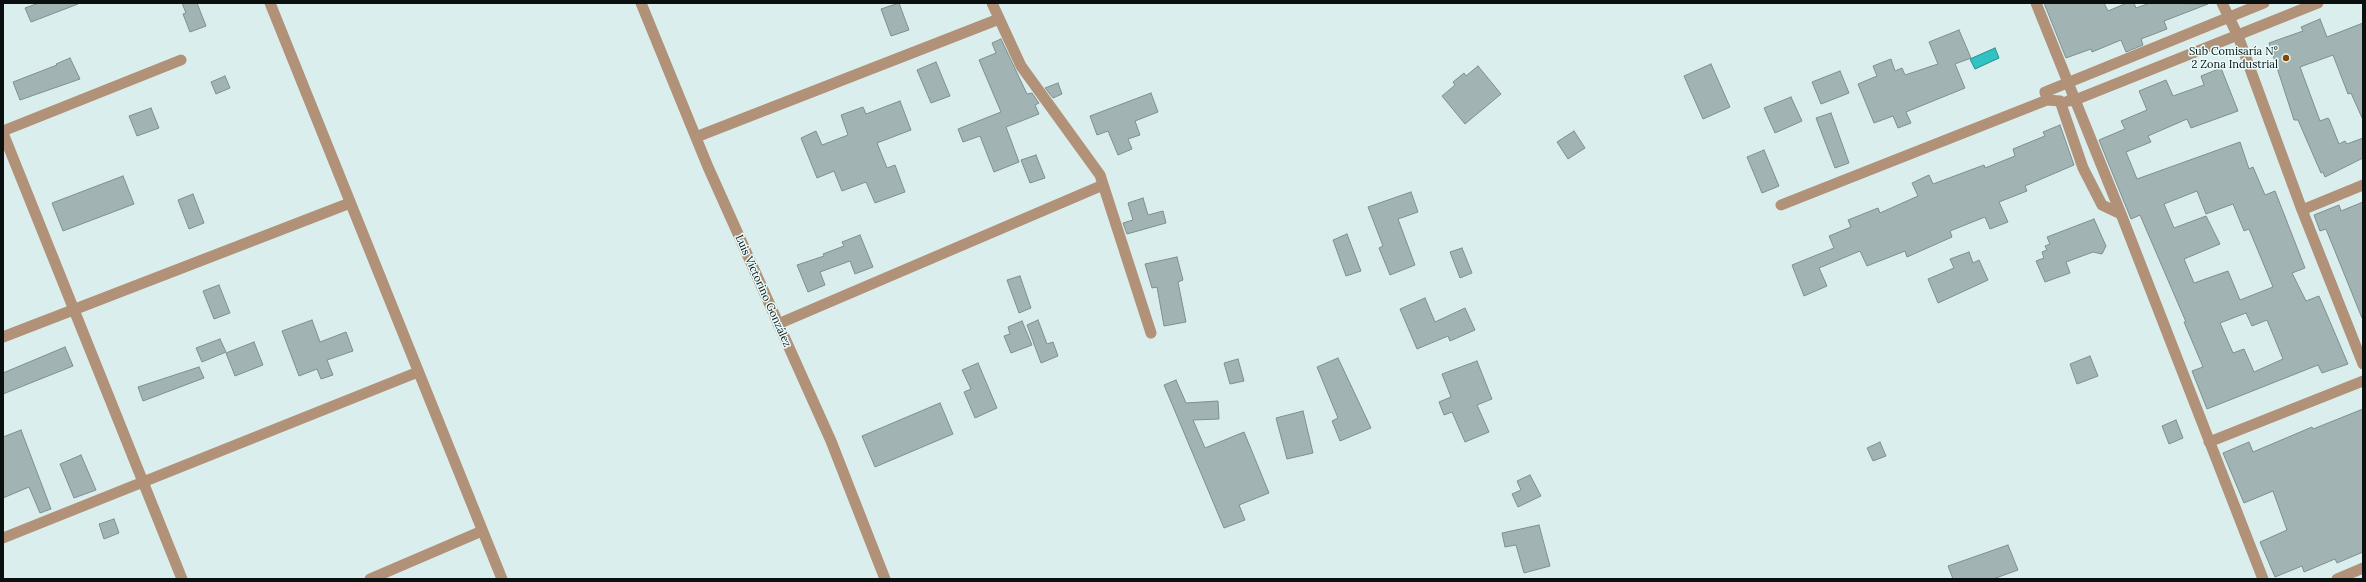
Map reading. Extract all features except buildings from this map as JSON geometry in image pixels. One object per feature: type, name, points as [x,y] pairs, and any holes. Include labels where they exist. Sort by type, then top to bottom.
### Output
[{"type":"street","points":[[270,3],[502,579]]},
{"type":"street","name":"Luis Victorino González","points":[[640,3],[696,137],[830,441],[886,579]]},
{"type":"street","points":[[992,3],[1021,66],[1100,175],[1151,333]]},
{"type":"street","points":[[2036,3],[2121,214],[2263,579]]},
{"type":"street","points":[[2222,3],[2238,36],[2302,210],[2363,364]]},
{"type":"street","points":[[1781,205],[2046,96],[2067,82],[2264,3]]},
{"type":"street","points":[[2046,96],[2060,101],[2075,100],[2318,3]]},
{"type":"street","points":[[696,137],[999,19]]},
{"type":"street","points":[[182,60],[3,132],[182,579]]},
{"type":"street","points":[[2060,101],[2083,168],[2102,205],[2121,214]]},
{"type":"street","points":[[778,324],[1103,185]]},
{"type":"street","points":[[2302,210],[2363,185]]},
{"type":"street","points":[[3,337],[350,203]]},
{"type":"street","points":[[3,538],[418,372]]},
{"type":"street","points":[[2209,442],[2363,381]]},
{"type":"street","points":[[370,579],[482,531]]},
{"type":"street","points":[[2337,579],[2363,568]]},
{"type":"water","points":[[1995,48],[1999,58],[1975,69],[1970,59]]},
{"type":"place","name":"Sub Comisaría N° 2 Zona Industrial","points":[[2286,58]]}]
